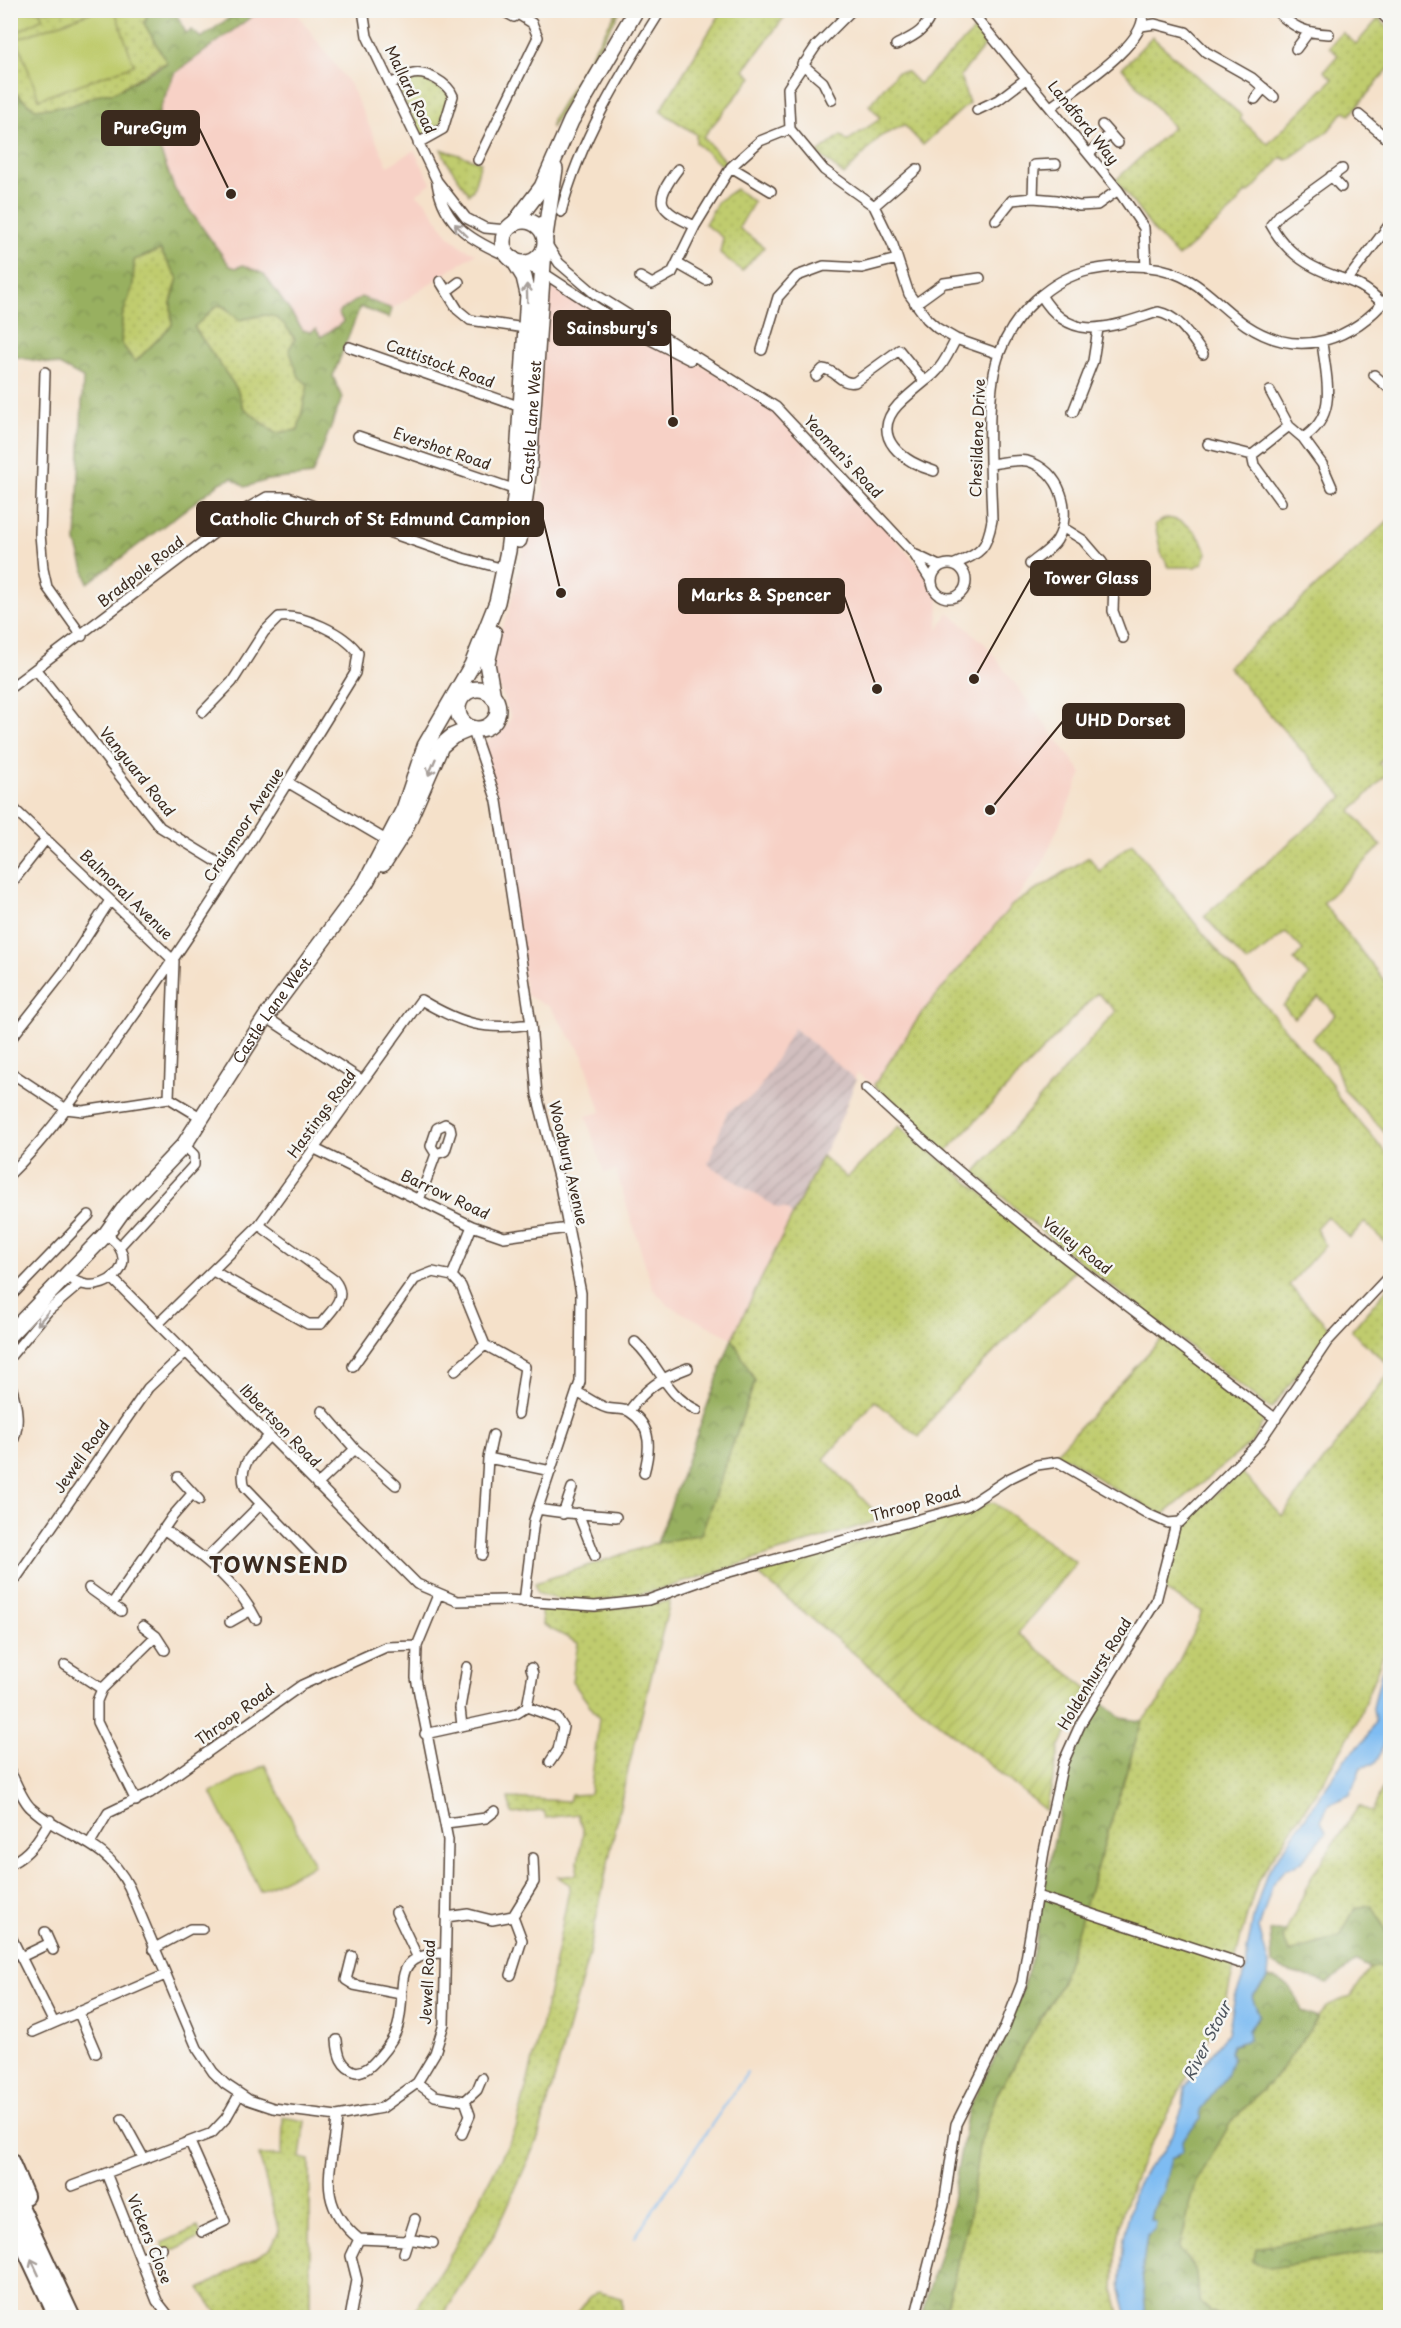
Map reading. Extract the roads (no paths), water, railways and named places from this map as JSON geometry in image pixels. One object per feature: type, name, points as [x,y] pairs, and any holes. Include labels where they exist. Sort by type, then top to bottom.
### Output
[{"type":"highway","points":[[10,2161],[25,2194],[39,2244]]},
{"type":"highway","points":[[10,2185],[72,2318]]},
{"type":"highway","points":[[10,2216],[58,2318]]},
{"type":"main road","name":"Castle Lane West","points":[[510,227],[534,199],[571,121],[636,10]]},
{"type":"main road","name":"Castle Lane West","points":[[493,697],[487,663],[511,582],[525,503],[542,272],[557,154]]},
{"type":"main road","points":[[525,221],[532,222],[542,230],[545,242],[541,255],[530,262],[513,259],[504,247],[510,227],[525,221]]},
{"type":"main road","name":"Castle Lane West","points":[[368,879],[386,840],[404,809],[425,746],[442,714],[462,694],[489,627],[504,569],[516,490],[528,288],[513,259]]},
{"type":"main road","points":[[442,714],[462,694],[478,690],[493,697],[497,711],[493,722],[483,729],[471,728],[459,716],[462,694]]},
{"type":"main road","name":"Castle Lane West","points":[[13,1329],[105,1234],[126,1206],[184,1145],[266,1017],[368,879],[381,867],[404,831],[441,746],[453,736],[471,728]]},
{"type":"street","name":"Mallard Road","points":[[363,10],[367,36],[437,181],[447,213],[458,228],[479,244],[513,259]]},
{"type":"street","points":[[478,160],[538,37],[532,23],[517,12],[514,16],[501,10]]},
{"type":"street","points":[[561,212],[577,162],[601,111],[661,10]]},
{"type":"street","points":[[852,10],[816,46],[788,88],[790,129],[824,170],[874,206],[909,294],[937,328],[956,339],[999,354]]},
{"type":"street","points":[[896,45],[916,35],[929,23],[932,10]]},
{"type":"street","name":"Landford Way","points":[[970,10],[1118,190],[1144,228],[1146,267]]},
{"type":"street","points":[[1051,107],[1129,45],[1142,26],[1142,10]]},
{"type":"street","points":[[1275,10],[1287,21],[1308,33],[1329,34]]},
{"type":"street","points":[[1378,10],[1390,22]]},
{"type":"street","points":[[1142,26],[1155,24],[1186,32],[1211,56],[1252,78],[1274,97]]},
{"type":"street","points":[[1296,49],[1308,33]]},
{"type":"street","points":[[606,59],[625,72]]},
{"type":"street","points":[[802,64],[823,82],[832,100]]},
{"type":"street","points":[[390,84],[412,74],[425,75],[447,86],[453,96],[443,129],[418,143]]},
{"type":"street","points":[[977,110],[998,100],[1027,78]]},
{"type":"street","points":[[1255,99],[1264,88]]},
{"type":"street","points":[[1359,115],[1389,136]]},
{"type":"street","points":[[1102,125],[1118,144]]},
{"type":"street","points":[[640,277],[652,284],[666,278],[678,264],[695,226],[731,167],[760,141],[790,129]]},
{"type":"street","points":[[1089,154],[1110,134]]},
{"type":"street","points":[[1032,198],[1034,165],[1056,164]]},
{"type":"street","points":[[731,167],[771,191]]},
{"type":"street","points":[[678,169],[663,189],[662,203],[670,214],[695,226]]},
{"type":"street","points":[[1342,169],[1281,213],[1271,225],[1279,240],[1314,267],[1349,279],[1372,292],[1383,304]]},
{"type":"street","points":[[874,206],[917,170]]},
{"type":"street","points":[[1331,176],[1341,187]]},
{"type":"street","name":"Mallard Road","points":[[437,181],[466,218],[485,228],[510,227]]},
{"type":"street","points":[[996,220],[1012,200],[1032,198],[1079,206],[1097,205],[1118,190]]},
{"type":"street","points":[[1349,279],[1390,224]]},
{"type":"street","name":"Yeoman's Road","points":[[545,242],[559,263],[595,294],[776,407],[914,554],[932,582]]},
{"type":"street","name":"Yeoman's Road","points":[[513,259],[542,272],[629,329],[746,388]]},
{"type":"street","points":[[762,350],[778,297],[797,276],[824,266],[862,268],[897,259]]},
{"type":"street","points":[[678,264],[706,280]]},
{"type":"street","name":"Chesildene Drive","points":[[966,578],[977,554],[984,547],[990,535],[992,520],[990,464],[994,380],[999,354],[1019,319],[1041,295],[1062,281],[1083,272],[1127,266],[1146,267],[1180,276],[1248,326],[1261,332],[1287,341],[1322,342],[1345,334],[1365,322],[1390,295]]},
{"type":"street","points":[[915,304],[944,283],[980,278]]},
{"type":"street","points":[[440,281],[458,310],[470,320],[525,328]]},
{"type":"street","points":[[447,291],[459,282]]},
{"type":"street","points":[[541,293],[551,287],[567,290]]},
{"type":"street","points":[[1041,295],[1050,311],[1063,322],[1080,328],[1098,328],[1158,312],[1166,313],[1188,333],[1203,354]]},
{"type":"street","points":[[1073,412],[1093,360],[1098,328]]},
{"type":"street","points":[[933,471],[912,463],[894,450],[889,439],[893,411],[935,373],[956,339]]},
{"type":"street","points":[[1304,438],[1317,430],[1328,407],[1322,342]]},
{"type":"street","name":"Cattistock Road","points":[[349,347],[521,408]]},
{"type":"street","points":[[816,376],[823,369],[828,369],[842,382],[855,382],[899,350],[924,381]]},
{"type":"street","points":[[45,372],[40,534],[43,569],[47,588],[82,636]]},
{"type":"street","points":[[1374,375],[1390,390]]},
{"type":"street","points":[[1270,391],[1289,426],[1304,438],[1322,464],[1332,487]]},
{"type":"street","points":[[1208,444],[1217,444],[1232,451],[1252,454],[1289,426]]},
{"type":"street","name":"Evershot Road","points":[[358,436],[516,490]]},
{"type":"street","points":[[1252,454],[1254,465],[1281,502]]},
{"type":"street","points":[[990,464],[1025,460],[1042,467],[1056,481],[1062,493],[1065,509],[1057,542],[1030,564]]},
{"type":"street","name":"Bradpole Road","points":[[12,686],[37,671],[246,509],[259,500],[277,495],[288,496],[463,558],[504,569]]},
{"type":"street","points":[[1062,527],[1083,540],[1102,562],[1114,582],[1113,611],[1123,638]]},
{"type":"street","name":"Yeoman's Road","points":[[914,554],[939,566]]},
{"type":"street","points":[[955,564],[963,569],[966,578],[963,592],[950,598],[939,595],[932,582],[939,566],[955,564],[977,554]]},
{"type":"street","name":"Craigmoor Avenue","points":[[10,1174],[66,1109],[174,961],[289,783],[355,673],[359,657],[353,647],[305,618],[279,617],[264,632],[232,682],[203,712]]},
{"type":"street","name":"Vanguard Road","points":[[37,671],[159,826],[232,871]]},
{"type":"street","name":"Woodbury Avenue","points":[[471,728],[497,801],[531,1024],[537,1095],[581,1293],[580,1382],[534,1520],[524,1602]]},
{"type":"street","points":[[289,783],[386,840]]},
{"type":"street","name":"Balmoral Avenue","points":[[10,805],[109,902],[174,961],[169,1098]]},
{"type":"street","points":[[10,885],[46,839]]},
{"type":"street","points":[[10,1040],[65,970],[109,902]]},
{"type":"street","name":"Hastings Road","points":[[159,1323],[259,1225],[421,1000],[447,1016],[475,1025],[499,1029],[531,1024]]},
{"type":"street","points":[[266,1017],[363,1081]]},
{"type":"street","points":[[10,1072],[66,1109],[82,1111],[169,1098],[202,1118]]},
{"type":"street","name":"Valley Road","points":[[866,1088],[919,1139],[1033,1231],[1276,1419]]},
{"type":"street","points":[[119,1247],[194,1165],[194,1155],[184,1145]]},
{"type":"street","name":"Barrow Road","points":[[315,1149],[472,1226],[504,1237],[568,1228]]},
{"type":"street","points":[[419,1200],[436,1154]]},
{"type":"street","points":[[10,1297],[89,1215]]},
{"type":"street","points":[[213,1270],[309,1324],[321,1324],[341,1296],[341,1288],[334,1280],[259,1225]]},
{"type":"street","points":[[452,1276],[472,1226]]},
{"type":"street","points":[[65,1276],[81,1283],[95,1285],[113,1279],[120,1269],[119,1247],[105,1234]]},
{"type":"street","points":[[353,1366],[415,1280],[433,1272],[452,1276],[461,1286],[485,1345],[525,1367],[518,1414]]},
{"type":"street","points":[[1176,1523],[1189,1515],[1258,1444],[1327,1342],[1390,1275]]},
{"type":"street","name":"Ibbertson Road","points":[[113,1279],[410,1578],[428,1590]]},
{"type":"street","points":[[10,1358],[48,1311],[81,1283]]},
{"type":"street","points":[[635,1342],[652,1358],[673,1395],[697,1410]]},
{"type":"street","points":[[455,1371],[485,1345]]},
{"type":"street","name":"Jewell Road","points":[[10,1587],[148,1388],[186,1352]]},
{"type":"street","points":[[629,1411],[645,1390],[663,1377],[688,1368]]},
{"type":"street","points":[[10,1383],[18,1417],[15,1439],[10,1448]]},
{"type":"street","points":[[577,1392],[607,1408],[629,1411],[641,1422],[649,1438],[649,1455],[644,1473]]},
{"type":"street","points":[[322,1411],[355,1449],[396,1485]]},
{"type":"street","points":[[482,1555],[486,1530],[488,1458],[492,1435]]},
{"type":"street","points":[[269,1436],[244,1464],[241,1475],[245,1487],[313,1558]]},
{"type":"street","points":[[317,1485],[355,1449]]},
{"type":"street","points":[[488,1458],[551,1471]]},
{"type":"street","name":"Throop Road","points":[[428,1590],[457,1601],[595,1606],[648,1600],[715,1576],[967,1506],[1008,1479],[1036,1465],[1058,1462],[1150,1515],[1168,1523],[1176,1523]]},
{"type":"street","points":[[112,1604],[163,1529],[195,1497],[178,1477]]},
{"type":"street","points":[[563,1514],[572,1488]]},
{"type":"street","points":[[206,1558],[261,1504]]},
{"type":"street","points":[[538,1509],[563,1514],[578,1513],[616,1517]]},
{"type":"street","points":[[578,1513],[595,1556]]},
{"type":"street","name":"Holdenhurst Road","points":[[915,2318],[942,2215],[956,2124],[1004,2029],[1022,1983],[1063,1763],[1081,1723],[1156,1601],[1176,1523]]},
{"type":"street","points":[[163,1529],[206,1558],[241,1595],[256,1619]]},
{"type":"street","points":[[89,1588],[121,1611]]},
{"type":"street","name":"Jewell Road","points":[[10,1771],[30,1807],[107,1855],[123,1874],[197,2048],[213,2072],[239,2095],[273,2108],[337,2116],[382,2108],[417,2084],[435,2053],[444,2024],[446,1823],[425,1734],[416,1678],[417,1646],[438,1595]]},
{"type":"street","points":[[230,1622],[251,1610]]},
{"type":"street","points":[[143,1626],[156,1636],[165,1650]]},
{"type":"street","points":[[136,1801],[98,1722],[97,1701],[102,1689],[156,1636]]},
{"type":"street","name":"Throop Road","points":[[90,1843],[108,1814],[136,1801],[302,1685],[386,1647],[417,1646]]},
{"type":"street","points":[[65,1665],[102,1689]]},
{"type":"street","points":[[462,1726],[460,1708],[467,1667]]},
{"type":"street","points":[[527,1707],[533,1674],[531,1668]]},
{"type":"street","points":[[425,1734],[510,1716],[527,1707],[554,1716],[563,1727],[558,1750],[550,1762]]},
{"type":"street","points":[[446,1823],[486,1818],[495,1811]]},
{"type":"street","points":[[10,1864],[21,1859],[37,1844],[50,1820]]},
{"type":"street","points":[[446,1917],[468,1914],[492,1920],[513,1916],[526,1899],[534,1882],[533,1858]]},
{"type":"street","points":[[1037,1896],[1240,1963]]},
{"type":"street","points":[[396,1912],[417,1956]]},
{"type":"street","points":[[511,1975],[522,1940],[513,1916]]},
{"type":"street","points":[[153,1949],[190,1929],[202,1929]]},
{"type":"street","points":[[21,1957],[52,1947],[45,1932]]},
{"type":"street","points":[[10,1935],[54,2023]]},
{"type":"street","points":[[337,2040],[338,2054],[344,2066],[356,2072],[367,2069],[382,2054],[396,2031],[405,1970],[417,1956],[444,1953]]},
{"type":"street","points":[[352,1956],[346,1980],[354,1985],[401,1994]]},
{"type":"street","points":[[33,2032],[165,1975]]},
{"type":"street","points":[[78,2011],[96,2053]]},
{"type":"street","points":[[465,2101],[477,2090],[482,2078]]},
{"type":"street","points":[[417,2084],[435,2096],[465,2101]]},
{"type":"street","points":[[72,2186],[212,2133],[226,2118],[239,2095]]},
{"type":"street","points":[[462,2134],[470,2115],[465,2101]]},
{"type":"street","points":[[337,2116],[327,2179],[328,2191],[345,2225],[359,2239],[433,2243]]},
{"type":"street","points":[[122,2119],[144,2158]]},
{"type":"street","points":[[190,2142],[225,2221],[202,2232]]},
{"type":"street","name":"Vickers Close","points":[[106,2173],[157,2301],[168,2315]]},
{"type":"street","points":[[404,2253],[406,2240],[415,2219]]},
{"type":"street","points":[[350,2318],[357,2280],[351,2256],[359,2239]]},
{"type":"street","points":[[140,2258],[162,2248]]},
{"type":"water","points":[[1390,1653],[1390,1727],[1380,1755],[1373,1765],[1361,1767],[1350,1795],[1329,1804],[1321,1821],[1326,1832],[1312,1849],[1296,1865],[1284,1870],[1273,1883],[1259,1928],[1269,1965],[1268,1978],[1252,1997],[1259,2015],[1248,2030],[1249,2040],[1232,2045],[1230,2052],[1232,2057],[1226,2076],[1200,2110],[1201,2119],[1182,2140],[1183,2151],[1171,2159],[1163,2192],[1152,2211],[1150,2220],[1156,2222],[1155,2229],[1147,2235],[1142,2272],[1146,2317],[1127,2317],[1120,2290],[1124,2238],[1134,2191],[1147,2168],[1164,2151],[1172,2136],[1183,2107],[1185,2087],[1228,2033],[1235,1997],[1247,1969],[1247,1950],[1254,1914],[1267,1873],[1345,1759],[1364,1741],[1375,1722],[1373,1708],[1381,1673]]},
{"type":"waterway","points":[[635,2237],[747,2073]]},
{"type":"place","name":"PureGym","points":[[231,194]]},
{"type":"place","name":"Sainsbury's","points":[[673,422]]},
{"type":"place","name":"Catholic Church of St Edmund Campion","points":[[561,593]]},
{"type":"place","name":"Tower Glass","points":[[974,679]]},
{"type":"place","name":"Marks & Spencer","points":[[877,689]]},
{"type":"place","name":"UHD Dorset","points":[[990,810]]},
{"type":"district","name":"TOWNSEND","points":[[279,1566]]},
{"type":"water label","name":"River Stour","points":[[1207,2041]]}]
